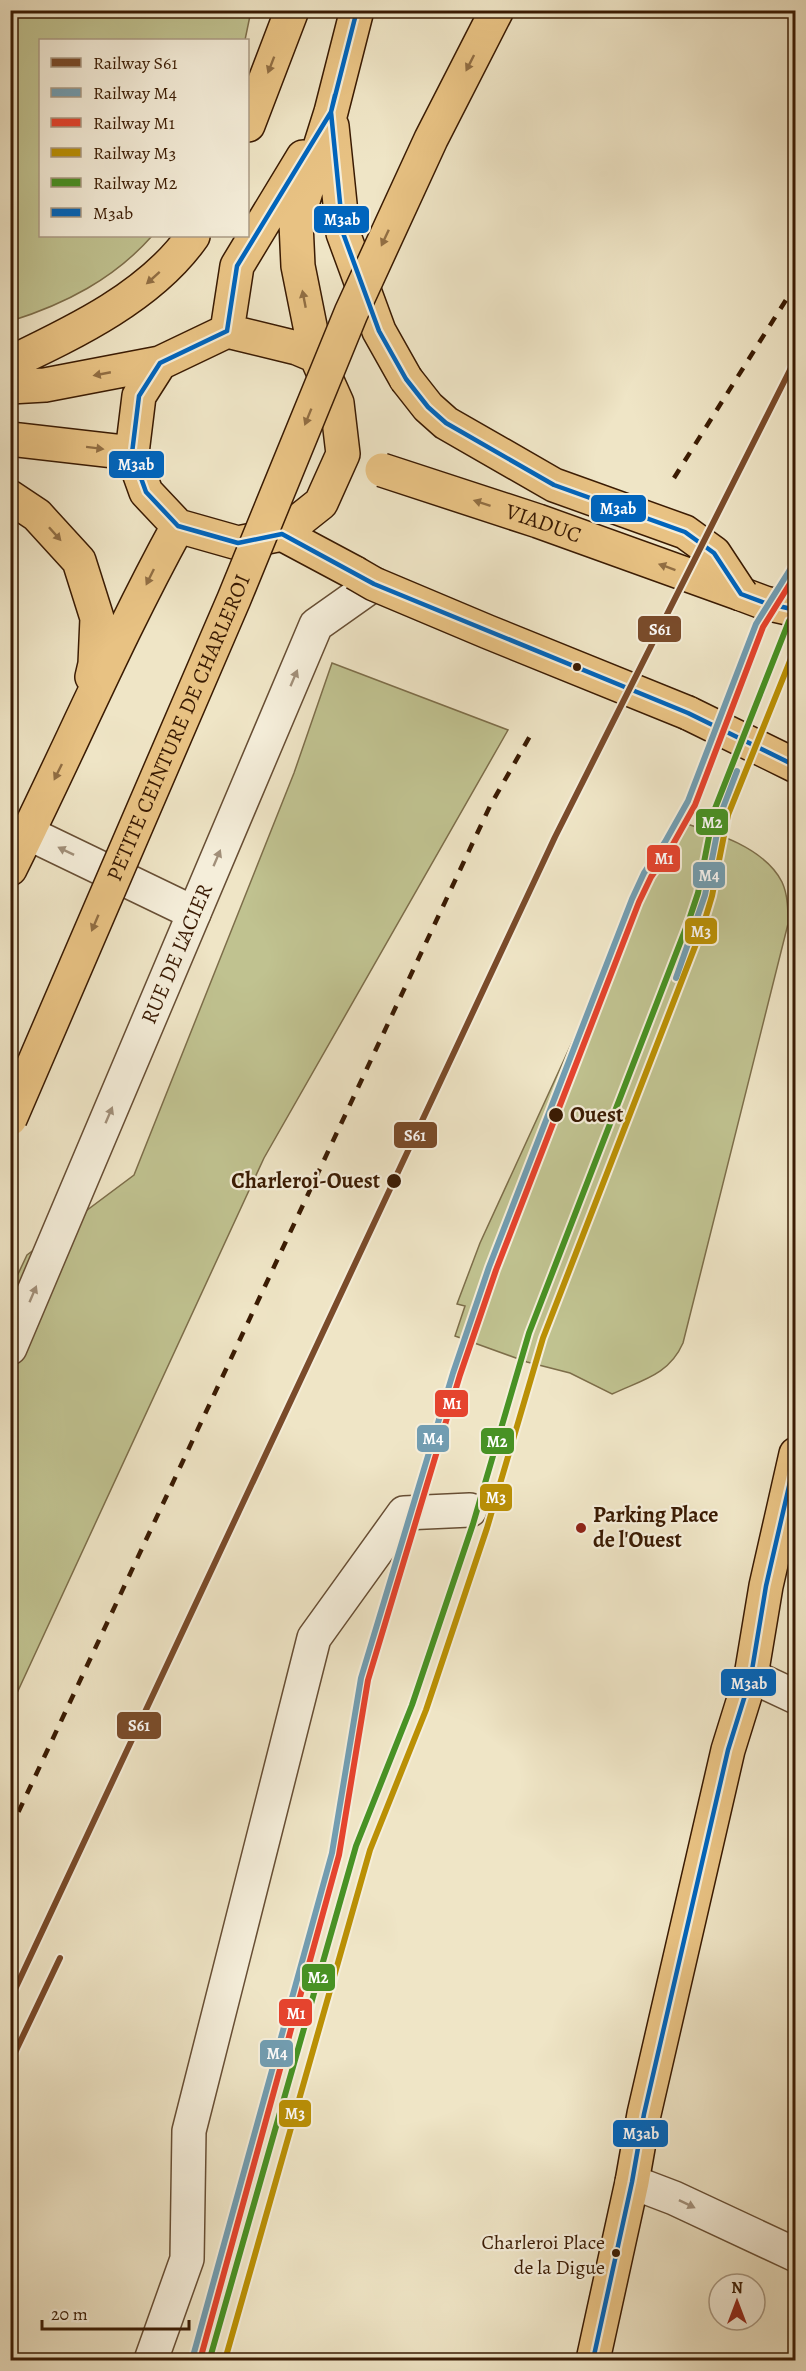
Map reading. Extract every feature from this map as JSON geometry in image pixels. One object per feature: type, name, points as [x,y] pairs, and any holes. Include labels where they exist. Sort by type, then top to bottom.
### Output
[{"type":"main road","points":[[249,122],[292,10]]},
{"type":"main road","points":[[160,363],[139,396],[132,453],[146,492],[178,525],[238,543],[282,534],[321,503],[343,454],[337,403],[316,356],[298,266],[296,223],[331,112],[357,10]]},
{"type":"main road","name":"PETITE CEINTURE DE CHARLEROI","points":[[10,1119],[234,599],[351,313],[431,139],[496,10]]},
{"type":"main road","points":[[227,331],[237,266],[331,112]]},
{"type":"main road","name":"VIADUC","points":[[331,112],[343,233],[379,331],[406,379],[428,407],[446,423],[554,485],[685,532],[714,553],[741,594]]},
{"type":"main road","points":[[10,363],[84,328],[151,280],[192,237]]},
{"type":"main road","points":[[10,387],[45,385],[160,363],[227,331],[297,348],[316,356]]},
{"type":"main road","points":[[10,439],[132,453]]},
{"type":"main road","name":"VIADUC","points":[[343,454],[382,470],[538,521],[765,603],[795,610]]},
{"type":"main road","points":[[10,497],[37,515],[79,561],[97,618],[95,664],[74,738]]},
{"type":"main road","points":[[10,869],[74,738],[106,666],[178,525]]},
{"type":"main road","points":[[282,534],[364,579],[488,633],[688,712],[795,766]]},
{"type":"main road","points":[[593,2361],[632,2182],[644,2114],[728,1750],[751,1676],[766,1586],[795,1454]]},
{"type":"street","name":"RUE DE L'ACIER","points":[[10,1348],[316,625],[364,579]]},
{"type":"street","points":[[28,832],[194,913]]},
{"type":"street","points":[[151,2361],[187,2259],[189,2131],[314,1638],[404,1513],[470,1510]]},
{"type":"street","points":[[751,1676],[795,1697]]},
{"type":"street","points":[[632,2182],[674,2198],[795,2255]]},
{"type":"green space","points":[[11,10],[251,11],[245,39],[39,39],[39,237],[151,237],[122,265],[88,288],[50,307],[11,321]]},
{"type":"green space","points":[[332,663],[508,730],[264,1158],[11,1706],[10,1291],[27,1255],[134,1175],[294,773]]},
{"type":"green space","points":[[674,820],[735,842],[749,849],[774,869],[784,887],[788,924],[683,1343],[677,1354],[662,1370],[612,1394],[570,1373],[527,1362],[455,1336],[465,1306],[457,1304],[480,1243]]},
{"type":"railway","points":[[674,478],[796,284]]},
{"type":"railway","points":[[10,1830],[490,806],[530,736]]},
{"type":"rail line","name":"S61","points":[[10,2000],[555,837],[796,358]]},
{"type":"rail line","name":"M4","points":[[192,2360],[332,1853],[361,1678],[453,1373],[489,1267],[632,899],[644,873],[688,801],[756,624],[796,560]]},
{"type":"rail line","name":"M1","points":[[200,2360],[339,1855],[368,1680],[460,1375],[496,1270],[639,902],[651,877],[695,805],[763,627],[796,574]]},
{"type":"rail line","name":"M2","points":[[210,2358],[356,1846],[412,1705],[473,1524],[529,1333],[689,920],[698,893],[714,811],[789,621]]},
{"type":"rail line","name":"M3","points":[[225,2360],[370,1850],[426,1710],[487,1528],[543,1338],[703,926],[712,896],[728,815],[796,646]]},
{"type":"rail line","name":"M4","points":[[676,978],[705,895],[721,813],[737,771]]},
{"type":"rail line","name":"S61","points":[[10,2063],[60,1958]]},
{"type":"transit line","name":"M3ab","points":[[357,10],[331,112],[343,233],[379,331],[406,379],[428,407],[446,423],[554,485],[685,532],[714,553],[741,594],[765,603],[796,610]]},
{"type":"transit line","name":"M3ab","points":[[227,331],[237,266],[331,112],[335,95]]},
{"type":"transit line","name":"M3ab","points":[[227,331],[160,363],[139,396],[132,453],[146,492],[178,526],[238,543],[282,534]]},
{"type":"transit line","name":"M3ab","points":[[282,534],[374,584],[688,713],[796,766]]},
{"type":"transit line","name":"M3ab","points":[[593,2360],[632,2182],[644,2114],[728,1750],[751,1676],[766,1586],[796,1456]]},
{"type":"place","name":"Ouest","points":[[556,1115]]},
{"type":"place","name":"Charleroi-Ouest","points":[[394,1181]]},
{"type":"place","name":"Parking Place de l'Ouest","points":[[581,1528]]},
{"type":"place","name":"Charleroi Place de la Digue","points":[[616,2253]]}]
